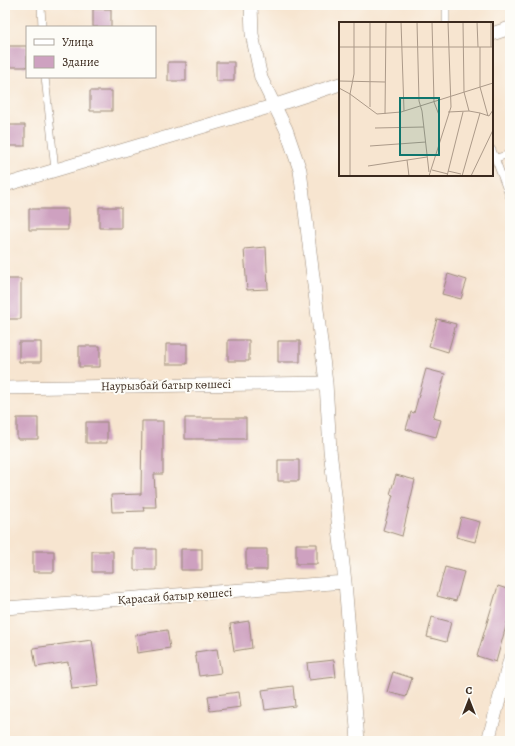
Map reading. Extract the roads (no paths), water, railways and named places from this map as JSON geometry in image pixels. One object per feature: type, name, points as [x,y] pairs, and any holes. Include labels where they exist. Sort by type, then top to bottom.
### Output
[{"type":"street","points":[[251,5],[252,34],[261,78],[276,105],[300,170],[326,383],[330,450],[345,582],[358,741]]},
{"type":"street","points":[[493,34],[510,28]]},
{"type":"street","points":[[5,185],[276,105],[339,84]]},
{"type":"street","name":"Наурызбай батыр көшесі","points":[[5,388],[326,383]]},
{"type":"street","name":"Қарасай батыр көшесі","points":[[5,608],[345,582]]},
{"type":"street","points":[[488,741],[510,659]]},
{"type":"lane","points":[[41,5],[42,26]]},
{"type":"lane","points":[[446,5],[446,22]]},
{"type":"lane","points":[[45,78],[55,170]]},
{"type":"lane","points":[[493,152],[510,198]]},
{"type":"lane","points":[[496,158],[510,154]]}]
